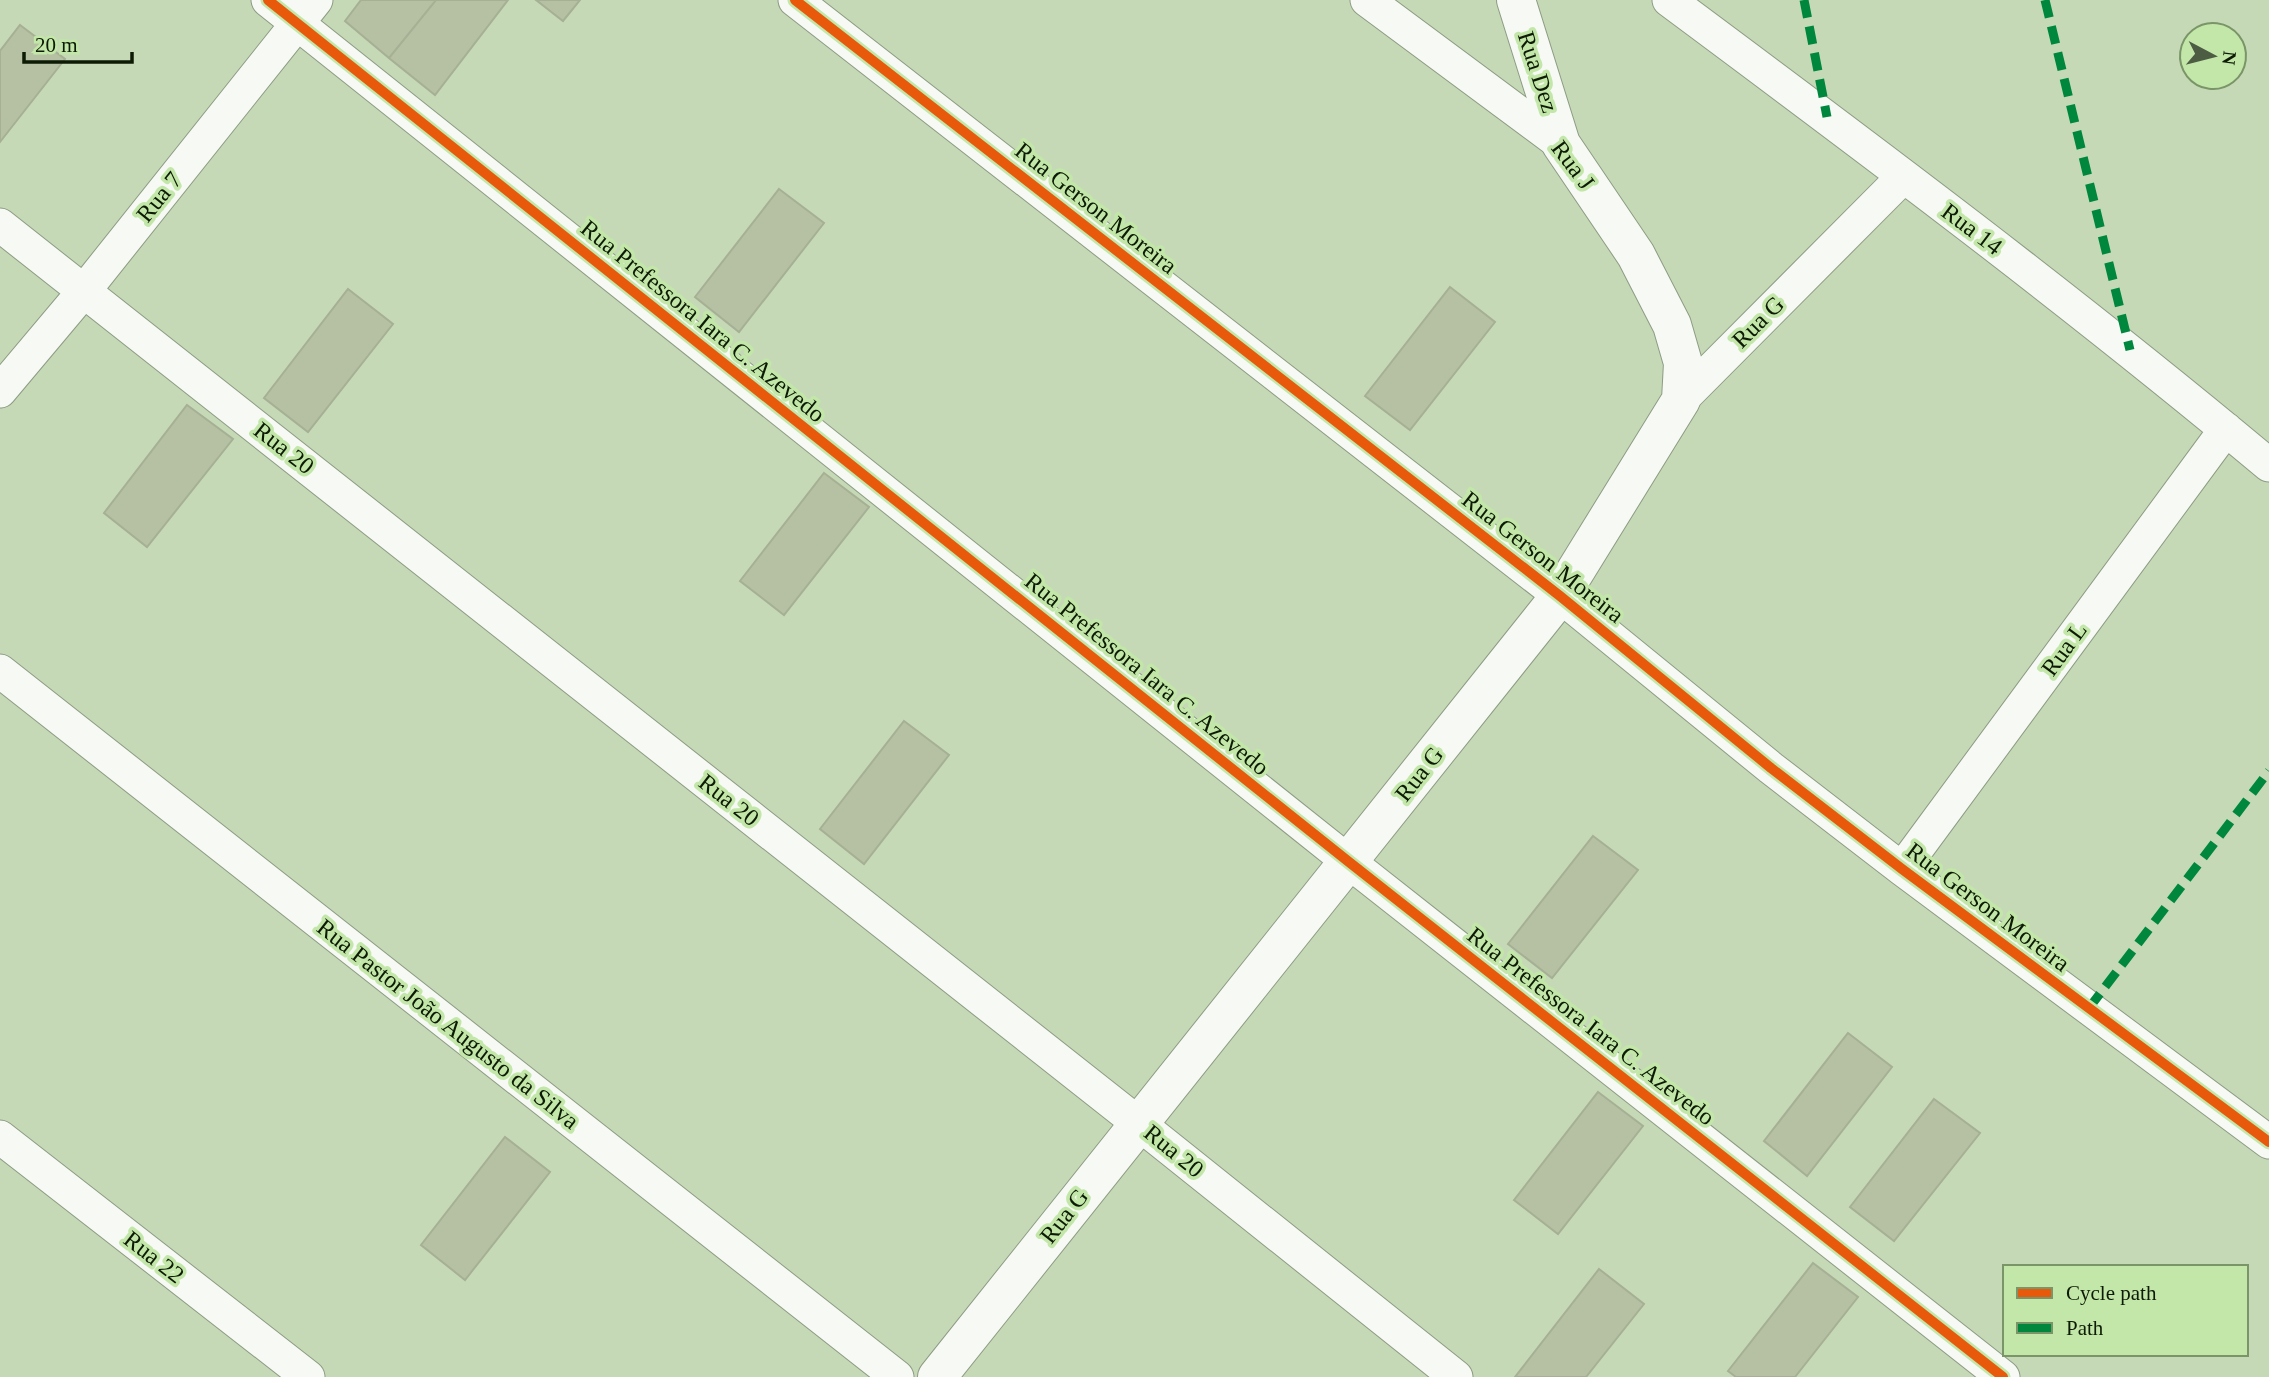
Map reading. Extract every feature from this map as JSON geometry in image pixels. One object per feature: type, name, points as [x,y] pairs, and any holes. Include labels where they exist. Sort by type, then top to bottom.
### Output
[{"type":"street","name":"Rua Prefessora Iara C. Azevedo","points":[[268,0],[307,12],[1349,862],[2003,1377]]},
{"type":"street","name":"Rua Gerson Moreira","points":[[795,0],[1560,596],[1771,768],[2269,1142]]},
{"type":"street","name":"Rua J","points":[[1367,0],[1561,144],[1636,256],[1672,325],[1684,363],[1681,400]]},
{"type":"street","name":"Rua Dez","points":[[1516,0],[1561,144]]},
{"type":"street","name":"Rua 14","points":[[1670,0],[2130,350],[2269,465]]},
{"type":"street","name":"Rua 7","points":[[0,391],[84,291],[307,12]]},
{"type":"street","name":"Rua G","points":[[937,1377],[1560,596],[1681,400],[1903,177]]},
{"type":"street","name":"Rua 20","points":[[0,225],[1138,1123],[1455,1377]]},
{"type":"street","name":"Rua L","points":[[1902,869],[2226,429]]},
{"type":"street","name":"Rua Pastor João Augusto da Silva","points":[[0,671],[897,1377]]},
{"type":"street","name":"Rua 22","points":[[0,1137],[308,1377]]},
{"type":"building","points":[[361,0],[436,0],[389,58],[345,21]]},
{"type":"building","points":[[436,0],[508,0],[435,95],[389,58]]},
{"type":"building","points":[[536,0],[580,0],[563,21]]},
{"type":"building","points":[[20,25],[65,59],[0,142],[0,51]]},
{"type":"building","points":[[779,189],[824,223],[739,332],[695,297]]},
{"type":"building","points":[[1450,287],[1495,322],[1410,430],[1365,396]]},
{"type":"building","points":[[348,289],[393,324],[308,432],[264,398]]},
{"type":"building","points":[[187,405],[233,439],[147,547],[104,513]]},
{"type":"building","points":[[824,473],[869,507],[784,615],[740,581]]},
{"type":"building","points":[[904,721],[949,755],[864,864],[820,829]]},
{"type":"building","points":[[1593,836],[1638,870],[1552,978],[1508,944]]},
{"type":"building","points":[[1848,1033],[1892,1067],[1807,1176],[1764,1141]]},
{"type":"building","points":[[1598,1092],[1643,1126],[1558,1234],[1514,1200]]},
{"type":"building","points":[[1934,1099],[1980,1133],[1894,1241],[1850,1207]]},
{"type":"building","points":[[505,1137],[550,1172],[465,1280],[421,1245]]},
{"type":"building","points":[[1813,1263],[1858,1297],[1795,1377],[1736,1377],[1728,1371]]},
{"type":"building","points":[[1599,1269],[1644,1304],[1586,1377],[1515,1377]]},
{"type":"marked path","points":[[1804,0],[1827,117]]},
{"type":"marked path","points":[[2045,0],[2130,350]]},
{"type":"marked path","points":[[2089,1008],[2269,771]]},
{"type":"cycle path","points":[[268,0],[1349,862],[2003,1377]]},
{"type":"cycle path","points":[[795,0],[1560,596],[1771,768],[2269,1142]]}]
